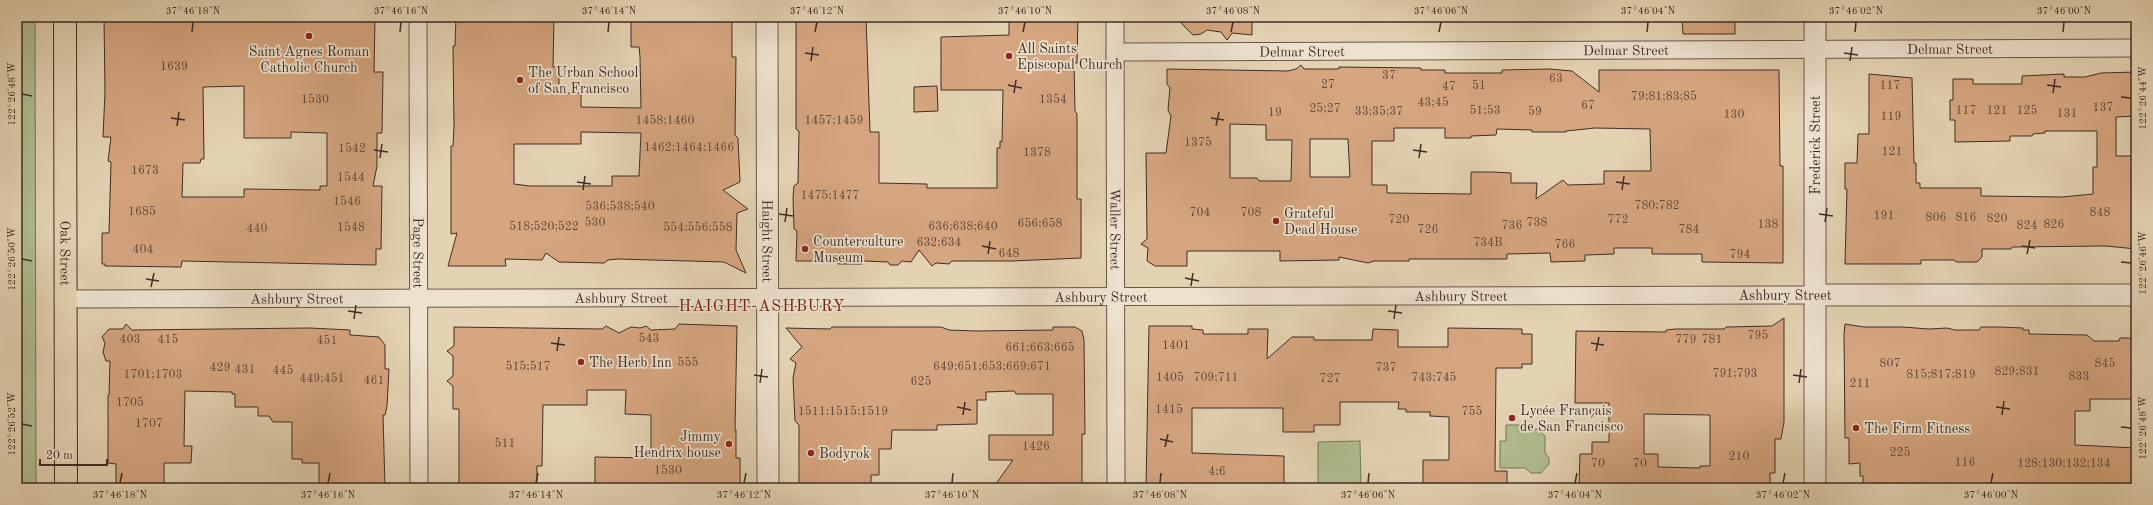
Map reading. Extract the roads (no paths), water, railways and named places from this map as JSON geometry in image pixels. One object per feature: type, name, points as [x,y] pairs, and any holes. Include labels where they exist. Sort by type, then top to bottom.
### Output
[{"type":"main road","name":"Oak Street","points":[[65,17],[66,488]]},
{"type":"street","name":"Page Street","points":[[418,17],[419,488]]},
{"type":"street","name":"Haight Street","points":[[767,17],[768,488]]},
{"type":"street","name":"Waller Street","points":[[1116,17],[1116,488]]},
{"type":"street","name":"Frederick Street","points":[[1814,17],[1815,488]]},
{"type":"street","name":"Delmar Street","points":[[1115,52],[2136,48]]},
{"type":"street","name":"Ashbury Street","points":[[66,298],[2136,294]]},
{"type":"place","name":"Saint Agnes Roman Catholic Church","points":[[309,36]]},
{"type":"place","name":"All Saints Episcopal Church","points":[[1009,56]]},
{"type":"place","name":"The Urban School of San Francisco","points":[[520,80]]},
{"type":"place","name":"Grateful Dead House","points":[[1276,221]]},
{"type":"place","name":"Counterculture Museum","points":[[805,249]]},
{"type":"place","name":"The Herb Inn","points":[[581,362]]},
{"type":"place","name":"Lycée Français de San Francisco","points":[[1512,418]]},
{"type":"place","name":"The Firm Fitness","points":[[1856,428]]},
{"type":"place","name":"Jimmy Hendrix house","points":[[729,444]]},
{"type":"place","name":"Bodyrok","points":[[811,453]]},
{"type":"district","name":"HAIGHT-ASHBURY","points":[[762,305]]}]
